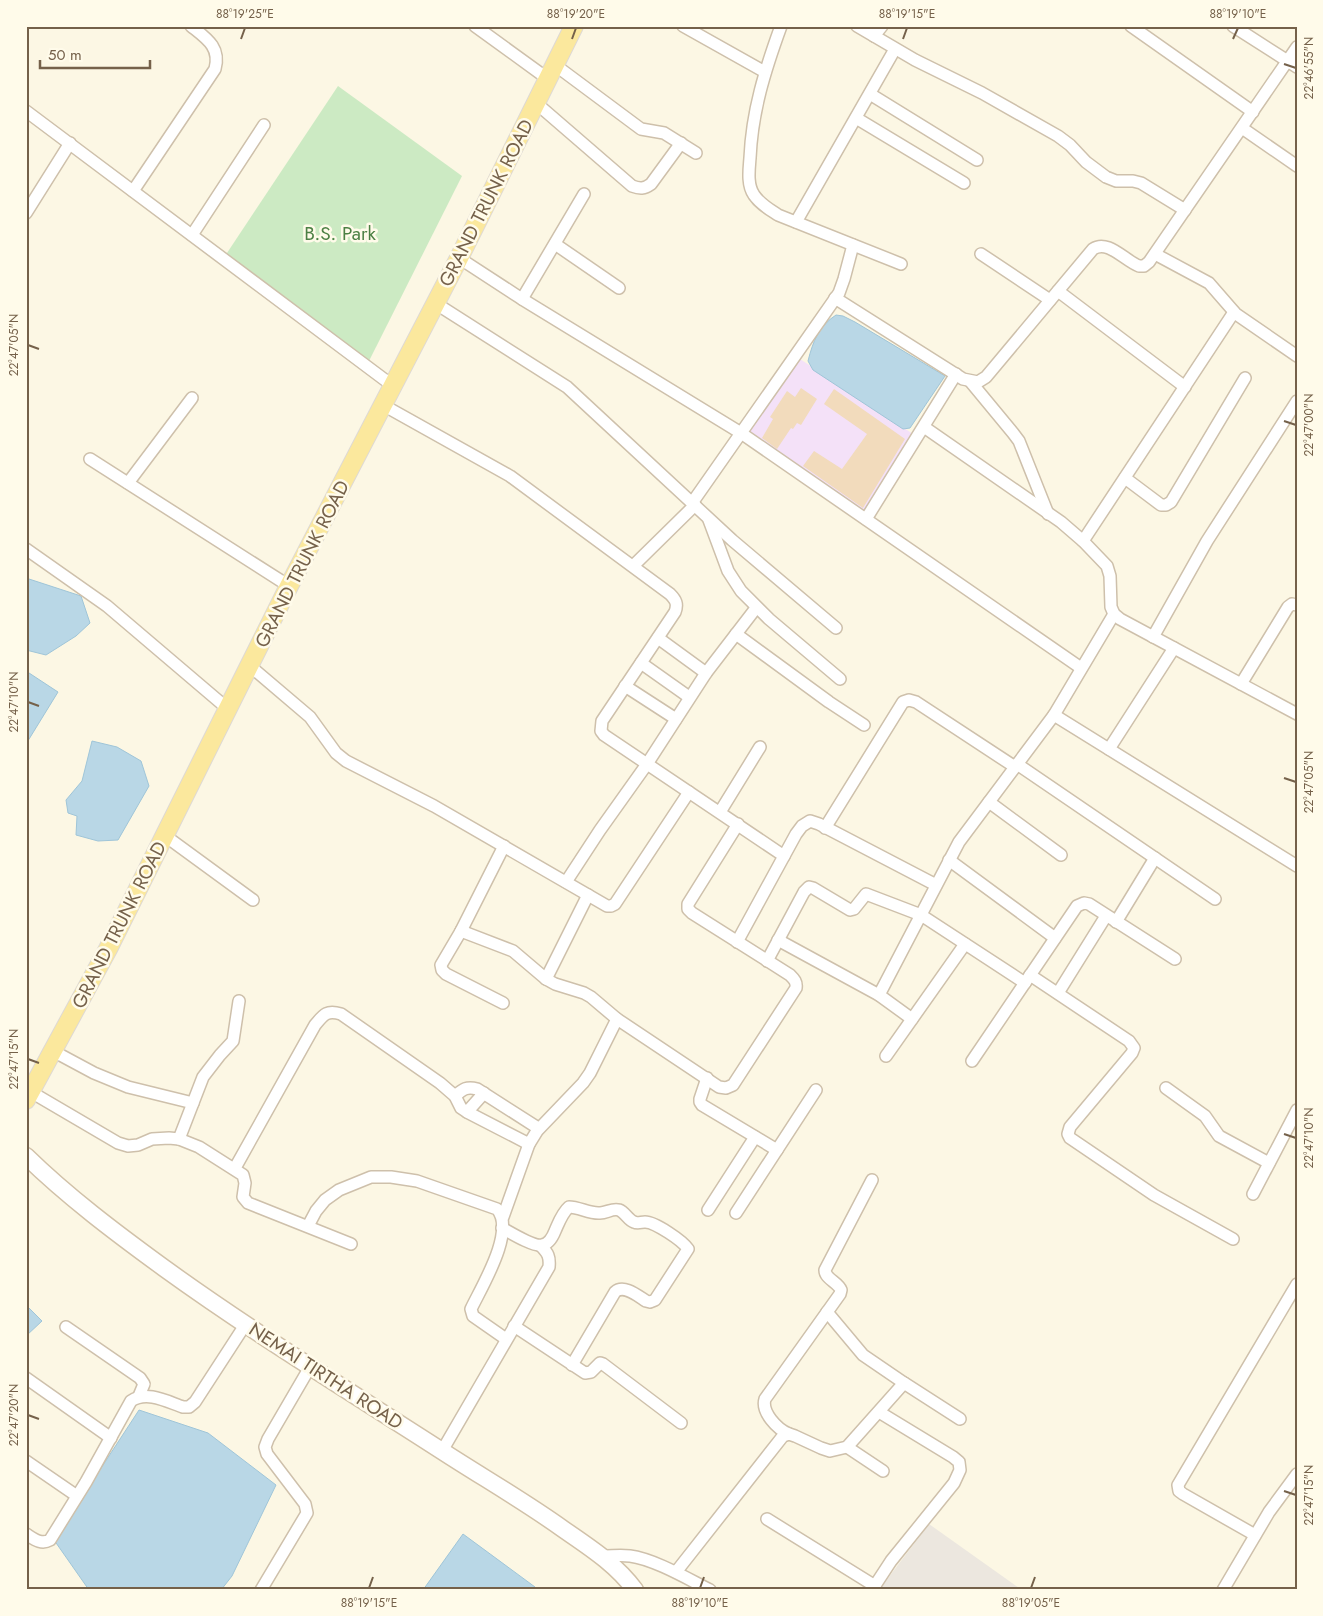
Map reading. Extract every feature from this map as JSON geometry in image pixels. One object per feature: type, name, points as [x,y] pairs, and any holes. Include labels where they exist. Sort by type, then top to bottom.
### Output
[{"type":"main road","name":"GRAND TRUNK ROAD","points":[[28,1096],[108,949],[289,586],[459,258],[574,26]]},
{"type":"street","points":[[133,191],[215,68],[218,58],[215,50],[208,40],[191,26]]},
{"type":"street","points":[[475,26],[641,129],[664,133],[696,153]]},
{"type":"street","points":[[683,26],[764,72]]},
{"type":"street","points":[[781,26],[764,72],[751,136],[750,183],[754,195],[764,206],[778,215],[901,264]]},
{"type":"street","points":[[857,26],[895,49],[982,93],[1058,136],[1070,145],[1086,162],[1106,177],[1116,181],[1141,183],[1185,210]]},
{"type":"street","points":[[874,36],[882,26]]},
{"type":"street","points":[[1131,26],[1253,112]]},
{"type":"street","points":[[1233,26],[1292,64]]},
{"type":"street","points":[[970,382],[978,382],[986,377],[1097,246],[1107,247],[1140,266],[1144,266],[1155,254],[1253,112],[1292,64],[1297,46]]},
{"type":"street","points":[[796,222],[895,49]]},
{"type":"street","points":[[870,94],[977,160]]},
{"type":"street","points":[[536,103],[632,186],[639,188],[645,188],[651,184],[681,143]]},
{"type":"street","points":[[26,111],[393,386]]},
{"type":"street","points":[[856,118],[964,183]]},
{"type":"street","points":[[192,235],[264,125]]},
{"type":"street","points":[[1242,128],[1297,166]]},
{"type":"street","points":[[26,213],[70,143]]},
{"type":"street","points":[[522,299],[584,194]]},
{"type":"street","points":[[555,244],[619,288]]},
{"type":"street","points":[[633,566],[694,504],[835,298],[844,279],[852,245]]},
{"type":"street","points":[[981,254],[1054,296],[1185,387]]},
{"type":"street","points":[[1155,254],[1209,283],[1234,312],[1297,356]]},
{"type":"street","points":[[459,258],[522,299],[741,433],[1081,668]]},
{"type":"street","points":[[835,298],[970,382],[1019,441],[1048,514]]},
{"type":"street","points":[[435,303],[567,387],[707,516],[836,628]]},
{"type":"street","points":[[1083,541],[1234,312]]},
{"type":"street","points":[[866,519],[956,374]]},
{"type":"street","points":[[1125,478],[1161,505],[1171,502],[1246,378]]},
{"type":"street","points":[[128,483],[192,398]]},
{"type":"street","points":[[1153,637],[1207,541],[1297,401]]},
{"type":"street","points":[[383,405],[510,476],[633,566],[676,600],[675,612],[602,721],[601,731],[604,735],[784,856]]},
{"type":"street","points":[[924,427],[1048,514],[1083,541],[1107,566],[1110,576],[1111,607],[1114,614],[1120,619],[1297,714]]},
{"type":"street","points":[[90,459],[289,586]]},
{"type":"street","points":[[707,516],[728,571],[741,591],[756,608],[840,679]]},
{"type":"street","points":[[26,549],[107,606],[228,709]]},
{"type":"street","points":[[1241,684],[1288,607],[1292,604],[1297,605]]},
{"type":"street","points":[[566,882],[647,764],[689,697],[756,608]]},
{"type":"street","points":[[879,995],[959,842],[1054,715],[1114,614]]},
{"type":"street","points":[[736,634],[829,702],[864,725]]},
{"type":"street","points":[[658,638],[706,673]]},
{"type":"street","points":[[1109,749],[1174,648]]},
{"type":"street","points":[[641,663],[689,697]]},
{"type":"street","points":[[250,666],[310,717],[336,752],[346,761],[428,803],[607,906],[615,904],[689,792]]},
{"type":"street","points":[[625,686],[676,719]]},
{"type":"street","points":[[825,828],[904,702],[909,700],[916,702],[1016,766],[1215,899]]},
{"type":"street","points":[[1054,715],[1297,866]]},
{"type":"street","points":[[720,812],[760,747]]},
{"type":"street","points":[[989,802],[1061,855]]},
{"type":"street","points":[[737,942],[802,826],[810,821],[936,885]]},
{"type":"street","points":[[461,930],[513,952],[555,984],[584,993],[617,1019],[719,1086],[726,1088],[733,1084],[797,984],[795,979],[688,909],[688,904],[738,824]]},
{"type":"street","points":[[164,835],[252,900]]},
{"type":"street","points":[[503,1003],[446,974],[442,970],[441,965],[504,846]]},
{"type":"street","points":[[1058,993],[1155,858]]},
{"type":"street","points":[[949,860],[1054,938]]},
{"type":"street","points":[[766,961],[804,892],[809,887],[850,910],[854,909],[866,894],[921,915],[965,944],[1027,979],[1058,993],[1129,1041],[1134,1048],[1132,1053],[1070,1127],[1068,1134],[1070,1138],[1154,1195],[1233,1239]]},
{"type":"street","points":[[546,979],[588,895]]},
{"type":"street","points":[[972,1061],[1076,906],[1084,903],[1089,904],[1175,959]]},
{"type":"street","points":[[778,940],[879,995],[912,1019]]},
{"type":"street","points":[[886,1056],[965,944]]},
{"type":"street","points":[[179,1139],[204,1077],[210,1067],[233,1041],[239,1001]]},
{"type":"street","points":[[235,1168],[315,1025],[324,1015],[332,1012],[341,1014],[440,1082],[455,1096],[461,1108],[529,1144]]},
{"type":"street","points":[[506,1338],[473,1316],[472,1309],[500,1247],[502,1223],[529,1144],[538,1128],[584,1083],[617,1019]]},
{"type":"street","points":[[53,1051],[94,1073],[128,1087],[193,1104]]},
{"type":"street","points":[[707,1078],[700,1102],[777,1150]]},
{"type":"street","points":[[455,1096],[463,1088],[477,1089],[538,1128]]},
{"type":"street","points":[[1166,1088],[1205,1116],[1219,1136],[1269,1163]]},
{"type":"street","points":[[736,1213],[816,1090]]},
{"type":"street","points":[[467,1112],[484,1093]]},
{"type":"street","points":[[28,1096],[118,1143],[128,1146],[138,1145],[152,1139],[169,1138],[179,1139],[200,1147],[235,1168],[243,1175],[245,1182],[243,1197],[248,1203],[351,1244]]},
{"type":"street","points":[[1253,1194],[1297,1110]]},
{"type":"street","points":[[708,1210],[755,1137]]},
{"type":"street","name":"NEMAI TIRTHA ROAD","points":[[26,1156],[45,1175],[133,1246],[310,1367],[523,1501],[603,1556],[635,1589]]},
{"type":"street","points":[[308,1226],[316,1211],[325,1200],[340,1190],[371,1177],[391,1177],[417,1181],[492,1206],[497,1209],[502,1223],[534,1244],[542,1246],[548,1252],[549,1267],[442,1451]]},
{"type":"street","points":[[872,1180],[825,1270],[825,1273],[841,1290],[763,1404],[765,1410],[783,1432],[830,1450],[847,1447],[904,1383]]},
{"type":"street","points":[[542,1246],[548,1242],[554,1233],[563,1212],[569,1207],[576,1207],[596,1213],[618,1210],[634,1222],[644,1221],[651,1223],[684,1243],[688,1248],[655,1300],[646,1301],[623,1289],[618,1289],[615,1292],[572,1365]]},
{"type":"street","points":[[1255,1535],[1183,1494],[1179,1490],[1178,1485],[1295,1291]]},
{"type":"street","points":[[827,1312],[863,1354],[960,1419]]},
{"type":"street","points":[[26,1534],[38,1541],[50,1540],[111,1438],[131,1400],[139,1396],[149,1396],[189,1407],[246,1325]]},
{"type":"street","points":[[514,1326],[572,1365],[588,1373],[600,1363],[604,1364],[681,1423]]},
{"type":"street","points":[[66,1327],[140,1378],[144,1384],[139,1396]]},
{"type":"street","points":[[261,1590],[307,1513],[305,1504],[267,1454],[266,1447],[268,1439],[310,1367]]},
{"type":"street","points":[[26,1378],[111,1438]]},
{"type":"street","points":[[767,1518],[874,1588],[891,1561],[954,1482],[960,1470],[959,1462],[953,1457],[879,1412]]},
{"type":"street","points":[[676,1572],[778,1442],[783,1436],[789,1434]]},
{"type":"street","points":[[847,1447],[883,1471]]},
{"type":"street","points":[[26,1461],[77,1496]]},
{"type":"street","points":[[1224,1590],[1269,1512],[1297,1474]]},
{"type":"street","points":[[603,1556],[630,1556],[638,1558],[676,1572],[710,1590]]},
{"type":"shaded area","points":[[797,357],[913,434],[865,516],[745,433]]},
{"type":"shaded area","points":[[929,1524],[1022,1590],[879,1590]]},
{"type":"green space","name":"B.S. Park","points":[[338,86],[462,176],[369,361],[225,256]]},
{"type":"water","points":[[836,315],[855,322],[945,376],[910,428],[903,429],[813,370],[808,361],[812,347],[821,329]]},
{"type":"water","points":[[29,579],[81,596],[90,623],[76,636],[46,655],[26,650],[26,580]]},
{"type":"water","points":[[26,671],[58,692],[26,744]]},
{"type":"water","points":[[92,741],[117,747],[141,761],[149,786],[118,840],[98,841],[76,835],[77,816],[68,813],[66,800],[82,781]]},
{"type":"water","points":[[26,1305],[42,1321],[26,1336]]},
{"type":"water","points":[[139,1410],[208,1433],[276,1485],[232,1576],[221,1590],[89,1590],[54,1540]]},
{"type":"water","points":[[463,1534],[535,1587],[534,1590],[423,1590]]},
{"type":"building","points":[[801,388],[817,399],[801,425],[797,423],[793,429],[791,428],[777,449],[762,438],[773,419],[770,417],[787,391],[795,397]]},
{"type":"building","points":[[834,389],[905,439],[863,508],[803,466],[814,451],[842,469],[867,434],[824,404]]}]
